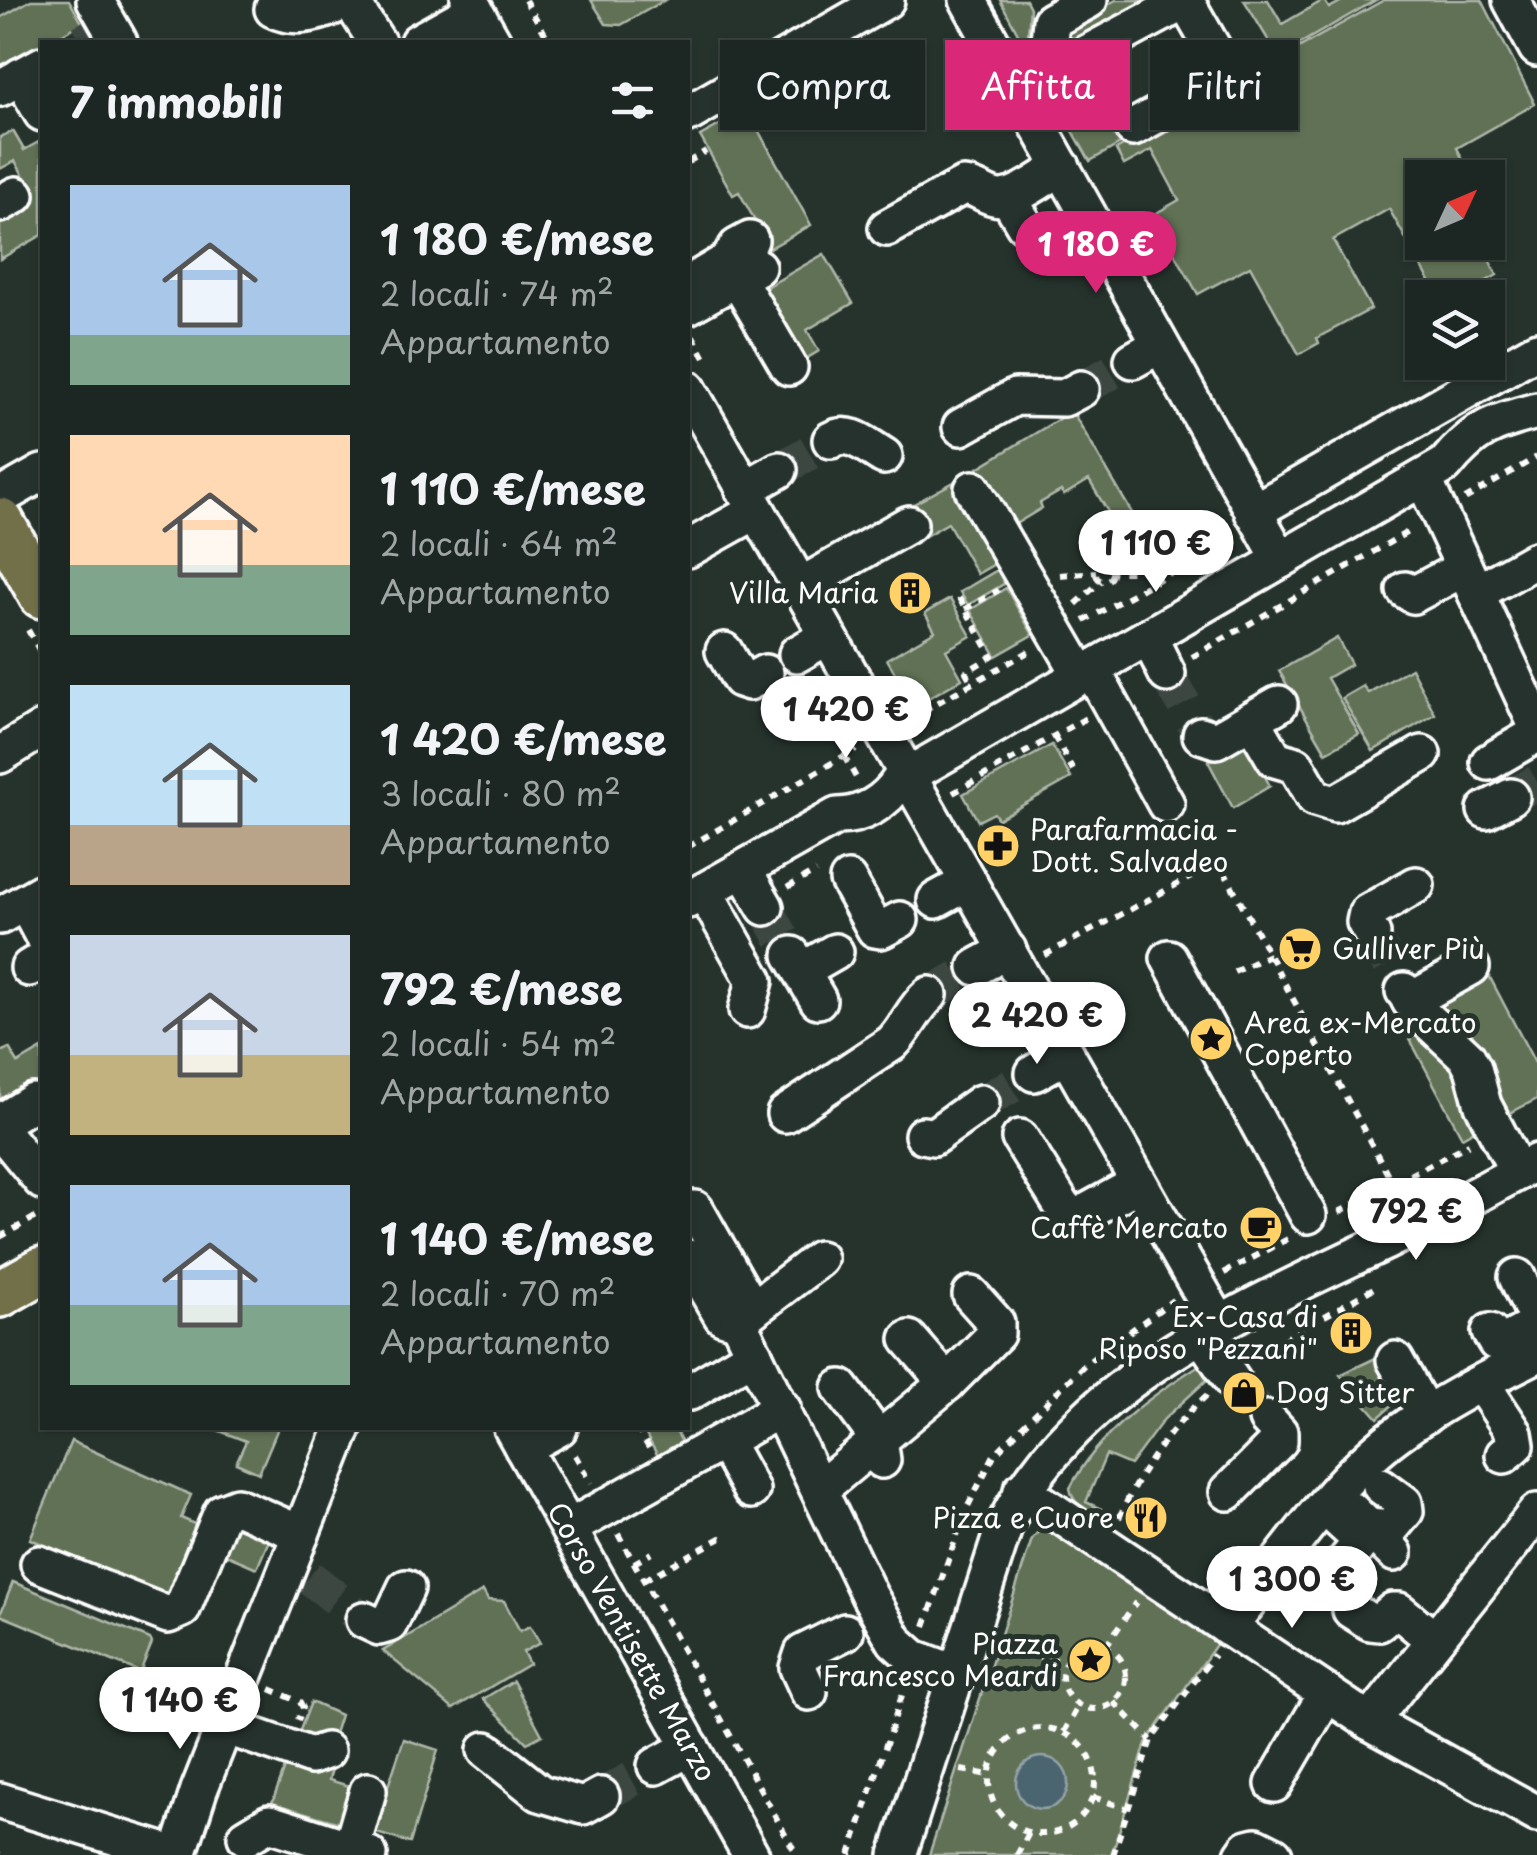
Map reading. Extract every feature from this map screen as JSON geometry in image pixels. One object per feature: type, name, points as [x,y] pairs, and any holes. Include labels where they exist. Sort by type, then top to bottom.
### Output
[{"type":"main road","points":[[0,521],[40,591]]},
{"type":"main road","points":[[0,1294],[40,1271]]},
{"type":"street","points":[[690,113],[885,0]]},
{"type":"street","points":[[968,0],[991,40]]},
{"type":"street","points":[[1051,40],[1051,21],[1089,0]]},
{"type":"street","points":[[1112,40],[1185,0],[1224,68],[1221,79],[1134,128]]},
{"type":"street","points":[[1511,0],[1537,48]]},
{"type":"street","points":[[273,9],[285,16],[343,14]]},
{"type":"street","points":[[423,40],[480,19]]},
{"type":"street","points":[[454,40],[480,19]]},
{"type":"street","points":[[21,76],[40,110]]},
{"type":"street","points":[[1041,130],[1147,352],[1280,560]]},
{"type":"street","points":[[887,228],[964,186],[978,187],[1016,210],[1062,167]]},
{"type":"street","points":[[690,283],[729,260],[737,247],[748,261],[788,368]]},
{"type":"street","points":[[690,304],[748,261]]},
{"type":"street","points":[[1256,518],[1537,350]]},
{"type":"street","points":[[961,427],[1015,397],[1064,398],[1081,388]]},
{"type":"street","points":[[690,397],[799,587],[812,646],[882,734],[902,778],[928,808],[1139,1182],[1231,1379]]},
{"type":"street","points":[[747,1010],[755,981],[696,896],[837,816],[854,816],[890,796],[902,778],[1434,472],[1474,460],[1518,434],[1536,412]]},
{"type":"street","points":[[831,440],[849,436],[884,456]]},
{"type":"street","points":[[690,547],[750,500],[778,470]]},
{"type":"street","points":[[1434,472],[1440,514],[1537,726]]},
{"type":"street","points":[[0,497],[40,474]]},
{"type":"street","points":[[973,488],[1058,635],[1111,703],[1166,804]]},
{"type":"street","points":[[799,587],[909,524]]},
{"type":"street","points":[[1404,590],[1413,595],[1534,560]]},
{"type":"street","points":[[1149,636],[1166,673]]},
{"type":"street","points":[[724,651],[740,679],[749,682],[765,672]]},
{"type":"street","points":[[1201,735],[1216,740],[1265,712],[1275,759],[1296,765],[1315,798],[1335,804],[1422,754]]},
{"type":"street","points":[[0,755],[40,731]]},
{"type":"street","points":[[1489,762],[1537,734]]},
{"type":"street","points":[[743,869],[764,905]]},
{"type":"street","points":[[836,874],[875,929],[900,920]]},
{"type":"street","points":[[936,900],[969,882]]},
{"type":"street","points":[[1372,934],[1365,922],[1368,912],[1416,885]]},
{"type":"street","points":[[977,968],[1008,950]]},
{"type":"street","points":[[804,975],[835,952]]},
{"type":"street","points":[[1169,958],[1335,1266]]},
{"type":"street","points":[[901,1851],[1005,1524],[1022,1490],[1056,1447],[1106,1400],[1211,1330],[1527,1167],[1482,1105],[1467,1057],[1407,996],[1472,967]]},
{"type":"street","points":[[785,1114],[892,1043],[906,1028],[916,1006],[929,994]]},
{"type":"street","points":[[1034,1073],[1067,1055]]},
{"type":"street","points":[[33,1102],[6,1119],[2,1132],[40,1179]]},
{"type":"street","points":[[923,1135],[933,1136],[981,1103]]},
{"type":"street","points":[[1020,1138],[1066,1212],[1079,1216],[1139,1182]]},
{"type":"street","points":[[0,1156],[40,1207]]},
{"type":"street","points":[[695,1209],[745,1315],[754,1354],[820,1489],[864,1623],[895,1641],[914,1658],[957,1674]]},
{"type":"street","points":[[690,1261],[722,1316],[745,1315],[819,1259]]},
{"type":"street","points":[[1490,1332],[1502,1344],[1537,1322],[1517,1277]]},
{"type":"street","points":[[820,1489],[881,1453],[996,1334],[996,1324],[970,1295]]},
{"type":"street","points":[[909,1339],[947,1383]]},
{"type":"street","points":[[690,1392],[754,1354]]},
{"type":"street","points":[[1230,1629],[1330,1500],[1373,1454],[1426,1414],[1537,1354]]},
{"type":"street","points":[[1396,1360],[1426,1414]]},
{"type":"street","points":[[1481,1383],[1514,1433],[1516,1445],[1504,1456]]},
{"type":"street","points":[[841,1388],[881,1453]]},
{"type":"street","points":[[569,1528],[782,1408]]},
{"type":"street","points":[[1228,1492],[1279,1441],[1279,1432],[1267,1419]]},
{"type":"street","points":[[0,1802],[176,1855],[246,1672],[300,1558],[343,1430]]},
{"type":"street","points":[[517,1438],[564,1436]]},
{"type":"street","name":"Corso Ventisette Marzo","points":[[517,1438],[751,1855]]},
{"type":"street","points":[[724,1440],[752,1490]]},
{"type":"street","points":[[1369,1527],[1390,1529],[1405,1511],[1404,1502],[1382,1486]]},
{"type":"street","points":[[1022,1490],[1370,1722],[1537,1814]]},
{"type":"street","points":[[1330,1500],[1369,1527],[1394,1553]]},
{"type":"street","points":[[1330,1500],[1361,1538],[1335,1574]]},
{"type":"street","points":[[39,1564],[168,1614],[182,1609],[222,1512],[237,1506],[300,1558]]},
{"type":"street","points":[[1370,1722],[1537,1512]]},
{"type":"street","points":[[364,1620],[379,1627],[390,1624],[406,1588]]},
{"type":"street","points":[[1351,1610],[1379,1623],[1392,1611],[1400,1611],[1433,1639]]},
{"type":"street","points":[[810,1692],[798,1668],[803,1654],[864,1623]]},
{"type":"street","points":[[1274,1784],[1327,1693]]},
{"type":"street","points":[[225,1726],[311,1756],[326,1752]]},
{"type":"street","points":[[656,1766],[690,1747]]},
{"type":"street","points":[[486,1750],[540,1793],[583,1806],[602,1796]]},
{"type":"street","points":[[189,1820],[243,1846],[270,1824],[360,1852],[368,1791]]},
{"type":"street","points":[[1243,1855],[1256,1846],[1274,1855]]},
{"type":"path","points":[[525,0],[549,40]]},
{"type":"path","points":[[690,161],[706,151]]},
{"type":"path","points":[[1166,673],[1537,457]]},
{"type":"path","points":[[690,846],[1256,518]]},
{"type":"path","points":[[1106,565],[1112,572],[1132,572],[1148,562],[1141,545],[1127,548],[1097,569],[1098,578],[1108,580],[1112,572]]},
{"type":"path","points":[[965,609],[1007,585]]},
{"type":"path","points":[[959,598],[992,656],[966,672],[972,683]]},
{"type":"path","points":[[928,808],[1111,703]]},
{"type":"path","points":[[1054,736],[1073,770]]},
{"type":"path","points":[[1043,956],[1218,862],[1393,1184]]},
{"type":"path","points":[[764,905],[836,874]]},
{"type":"path","points":[[1234,972],[1269,955]]},
{"type":"path","points":[[0,1237],[40,1211]]},
{"type":"path","points":[[1106,1546],[1139,1474],[1160,1442],[1271,1344],[1392,1278]]},
{"type":"path","points":[[564,1436],[798,1855]]},
{"type":"path","points":[[644,1580],[721,1538],[728,1540]]},
{"type":"path","points":[[634,1563],[652,1553]]},
{"type":"path","points":[[1106,1646],[1151,1576]]},
{"type":"path","points":[[1113,1855],[1151,1740],[1230,1629]]},
{"type":"path","points":[[1106,1646],[1119,1656],[1126,1672],[1124,1688],[1114,1702],[1099,1709],[1078,1705],[1063,1689],[1064,1662],[1078,1648],[1106,1646]]},
{"type":"path","points":[[1002,1648],[1064,1662]]},
{"type":"path","points":[[1114,1702],[1151,1740]]},
{"type":"path","points":[[1064,1732],[1078,1705]]},
{"type":"path","points":[[1050,1728],[1064,1732],[1084,1748],[1093,1763],[1096,1780],[1089,1808],[1073,1825],[1052,1834],[1029,1833],[998,1812],[989,1788],[989,1775],[999,1748],[1022,1732],[1050,1728]]},
{"type":"path","points":[[960,1770],[989,1775]]},
{"type":"path","points":[[1093,1797],[1128,1809]]},
{"type":"path","points":[[1017,1855],[1029,1833]]},
{"type":"path","points":[[850,1855],[854,1844]]},
{"type":"green space","points":[[31,0],[69,0],[82,23],[52,40],[40,40],[40,47],[0,70],[0,18]]},
{"type":"green space","points":[[591,0],[665,0],[621,25],[606,24]]},
{"type":"green space","points":[[1000,0],[1026,0],[1030,8],[1028,35],[1021,39]]},
{"type":"green space","points":[[1116,0],[1161,0],[1090,40],[1065,40],[1060,31]]},
{"type":"green space","points":[[1244,0],[1268,0],[1282,24],[1324,0],[1329,8],[1344,0],[1376,0],[1298,45],[1298,40],[1268,40]]},
{"type":"green space","points":[[1384,0],[1482,0],[1535,104],[1457,148],[1463,160],[1405,160],[1405,237],[1389,209],[1333,240],[1371,309],[1317,338],[1319,343],[1299,354],[1250,266],[1198,294],[1153,215],[1179,200],[1152,150],[1124,165],[1116,150],[1152,130],[1298,130],[1298,48]]},
{"type":"green space","points":[[720,125],[720,130],[758,130],[811,225],[770,248],[739,192],[733,195],[700,136]]},
{"type":"green space","points":[[1072,130],[1124,130],[1129,139],[1090,161]]},
{"type":"green space","points":[[13,131],[24,150],[40,141],[40,236],[0,259],[0,216],[35,196],[15,161],[0,169],[0,137]]},
{"type":"green space","points":[[824,254],[853,303],[807,330],[819,351],[799,363],[758,292]]},
{"type":"green space","points":[[1418,260],[1489,260],[1497,275],[1488,280],[1429,280]]},
{"type":"green space","points":[[1072,411],[1145,535],[1102,560],[1092,543],[1117,527],[1089,480],[1040,503],[1042,508],[1012,526],[978,468]]},
{"type":"green space","points":[[954,482],[998,562],[977,574],[948,523],[899,551],[895,544],[924,527],[912,505]]},
{"type":"green space","points":[[999,569],[1007,582],[968,605],[960,592]]},
{"type":"green space","points":[[1006,588],[1033,635],[996,656],[970,610]]},
{"type":"green space","points":[[950,599],[971,636],[946,650],[962,679],[914,706],[887,659],[935,631],[925,613]]},
{"type":"green space","points":[[1337,638],[1351,664],[1327,678],[1359,734],[1326,752],[1279,671]]},
{"type":"green space","points":[[1411,668],[1435,714],[1373,751],[1342,698],[1363,686],[1368,693]]},
{"type":"green space","points":[[1052,745],[1071,778],[998,819],[994,813],[978,821],[963,794]]},
{"type":"green space","points":[[1243,745],[1251,750],[1270,786],[1233,808],[1208,761]]},
{"type":"green space","points":[[1485,968],[1537,1067],[1537,1099],[1506,1115],[1432,1009]]},
{"type":"green space","points":[[1403,1014],[1452,1053],[1476,1129],[1462,1137],[1398,1017]]},
{"type":"green space","points":[[9,1048],[18,1063],[40,1050],[40,1092],[0,1115],[0,1052]]},
{"type":"green space","points":[[1384,1354],[1405,1394],[1378,1418],[1340,1375]]},
{"type":"green space","points":[[1204,1362],[1209,1378],[1164,1419],[1130,1465],[1106,1455],[1086,1502],[1108,1512],[1104,1519],[1078,1504],[1070,1488],[1096,1449],[1147,1401]]},
{"type":"green space","points":[[217,1430],[277,1430],[259,1473],[236,1463],[246,1441]]},
{"type":"green space","points":[[643,1430],[675,1430],[686,1449],[662,1463]]},
{"type":"green space","points":[[71,1441],[191,1495],[181,1518],[199,1526],[172,1593],[167,1595],[30,1539]]},
{"type":"green space","points":[[248,1520],[273,1531],[257,1568],[217,1551],[226,1528]]},
{"type":"green space","name":"Piazza Francesco Meardi","points":[[1051,1530],[1218,1638],[1218,1642],[1146,1743],[1112,1855],[929,1855],[1032,1539],[1039,1531]]},
{"type":"green space","points":[[13,1582],[150,1639],[152,1643],[140,1672],[0,1615]]},
{"type":"green space","points":[[483,1591],[488,1600],[504,1601],[520,1631],[530,1626],[540,1643],[523,1652],[529,1664],[453,1709],[383,1651]]},
{"type":"green space","points":[[513,1681],[542,1735],[527,1743],[483,1699]]},
{"type":"green space","points":[[311,1702],[340,1715],[333,1737],[295,1743]]},
{"type":"green space","points":[[404,1739],[438,1750],[410,1843],[363,1829],[375,1789],[386,1792]]},
{"type":"green space","points":[[288,1760],[334,1761],[329,1780],[355,1788],[353,1827],[272,1803]]},
{"type":"water","points":[[1042,1757],[1061,1764],[1068,1783],[1061,1802],[1042,1809],[1023,1802],[1016,1783],[1023,1764]]},
{"type":"tunnel","points":[[85,40],[92,36]]},
{"type":"tunnel","points":[[1081,389],[1133,360]]},
{"type":"tunnel","points":[[779,470],[831,440]]},
{"type":"tunnel","points":[[1167,674],[1201,735]]},
{"type":"tunnel","points":[[1511,797],[1537,782]]},
{"type":"tunnel","points":[[765,907],[792,955]]},
{"type":"tunnel","points":[[1372,934],[1404,991]]},
{"type":"tunnel","points":[[929,995],[977,967]]},
{"type":"tunnel","points":[[981,1103],[1034,1073]]},
{"type":"tunnel","points":[[1233,1382],[1267,1419]]},
{"type":"tunnel","points":[[309,1577],[364,1620]]},
{"type":"tunnel","points":[[601,1796],[656,1766]]},
{"type":"place","name":"Villa Maria","points":[[910,593]]},
{"type":"place","name":"Parafarmacia - Dott. Salvadeo","points":[[998,846]]},
{"type":"place","name":"Gulliver Più","points":[[1300,949]]},
{"type":"place","name":"Area ex-Mercato Coperto","points":[[1211,1039]]},
{"type":"place","name":"Caffè Mercato","points":[[1261,1228]]},
{"type":"place","name":"Ex-Casa di Riposo \"Pezzani\"","points":[[1351,1333]]},
{"type":"place","name":"Dog Sitter","points":[[1244,1393]]},
{"type":"place","name":"Pizza e Cuore","points":[[1146,1518]]},
{"type":"place","name":"Piazza Francesco Meardi","points":[[1090,1660]]}]
